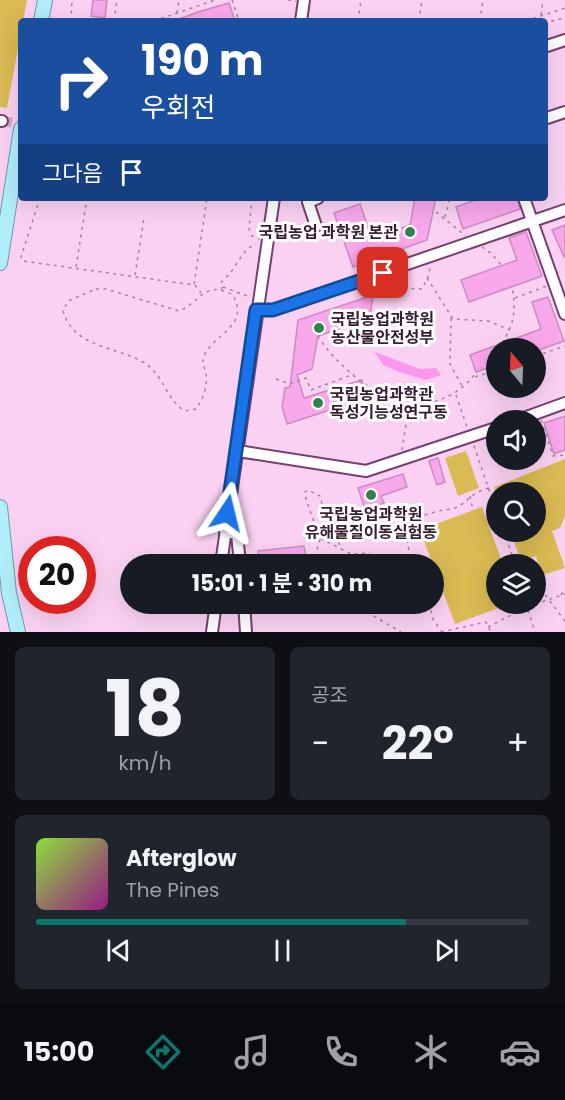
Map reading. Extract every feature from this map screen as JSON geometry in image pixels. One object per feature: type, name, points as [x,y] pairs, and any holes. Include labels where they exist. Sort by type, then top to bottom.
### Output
[{"type":"main road","points":[[42,18],[45,0]]},
{"type":"main road","points":[[0,263],[18,148]]},
{"type":"main road","points":[[0,507],[9,593],[18,632]]},
{"type":"lane","points":[[302,18],[304,0]]},
{"type":"lane","points":[[548,46],[565,40]]},
{"type":"lane","points":[[548,118],[565,112]]},
{"type":"lane","points":[[222,554],[256,310],[261,243],[273,201]]},
{"type":"lane","points":[[310,201],[308,202],[315,226]]},
{"type":"lane","points":[[525,201],[565,315]]},
{"type":"lane","points":[[256,310],[273,310],[565,210]]},
{"type":"lane","points":[[546,410],[565,403]]},
{"type":"lane","points":[[238,451],[366,471],[486,431]]},
{"type":"lane","points":[[225,532],[237,534],[239,554]]},
{"type":"lane","points":[[212,632],[214,614]]},
{"type":"lane","points":[[245,614],[246,632]]},
{"type":"path","points":[[71,18],[72,0]]},
{"type":"path","points":[[114,18],[117,0]]},
{"type":"path","points":[[177,13],[179,0]]},
{"type":"path","points":[[163,18],[215,0]]},
{"type":"path","points":[[232,0],[238,18]]},
{"type":"path","points":[[358,18],[361,0]]},
{"type":"path","points":[[419,18],[422,0]]},
{"type":"path","points":[[480,18],[483,0]]},
{"type":"path","points":[[541,16],[543,0]]},
{"type":"path","points":[[535,18],[565,8]]},
{"type":"path","points":[[548,22],[565,18]]},
{"type":"path","points":[[39,201],[21,256],[23,261],[194,285],[201,293]]},
{"type":"path","points":[[76,268],[87,201]]},
{"type":"path","points":[[194,285],[207,201]]},
{"type":"path","points":[[252,201],[249,229],[252,236],[261,243]]},
{"type":"path","points":[[445,219],[449,201]]},
{"type":"path","points":[[436,212],[492,254],[501,266]]},
{"type":"path","points":[[135,276],[144,218]]},
{"type":"path","points":[[223,291],[221,282],[230,276],[249,247],[261,243]]},
{"type":"path","points":[[366,279],[402,288],[422,289],[427,278],[430,256]]},
{"type":"path","points":[[427,278],[435,286],[451,317],[450,364],[463,388]]},
{"type":"path","points":[[514,298],[554,284]]},
{"type":"path","points":[[505,338],[510,330],[515,308],[512,286]]},
{"type":"path","points":[[222,287],[250,297]]},
{"type":"path","points":[[96,289],[179,311],[187,308],[201,293],[223,291],[233,295],[238,304],[236,321],[205,354],[202,361],[207,378],[201,401],[196,409],[185,411],[177,406],[153,368],[140,360],[93,344],[66,320],[63,311],[68,301],[96,289]]},
{"type":"path","points":[[451,317],[463,321],[488,321],[510,330]]},
{"type":"path","points":[[318,336],[326,349],[355,374],[396,401],[409,404],[455,394],[473,378],[476,372]]},
{"type":"path","points":[[546,353],[565,346]]},
{"type":"path","points":[[473,378],[486,373]]},
{"type":"path","points":[[276,379],[290,384],[306,378],[311,390],[355,374]]},
{"type":"path","points":[[455,394],[467,428]]},
{"type":"path","points":[[402,450],[409,404]]},
{"type":"path","points":[[546,436],[553,456],[565,455]]},
{"type":"path","points":[[473,443],[487,482]]},
{"type":"path","points":[[410,554],[406,544],[405,528],[410,521],[427,514],[456,508],[470,495],[486,489]]},
{"type":"path","points":[[316,554],[320,539],[306,499],[305,492],[308,490],[320,496],[324,512],[342,550]]},
{"type":"path","points":[[470,495],[472,510]]},
{"type":"path","points":[[314,536],[342,550],[361,555],[370,553]]},
{"type":"path","points":[[561,596],[565,589]]},
{"type":"path","points":[[546,601],[565,594]]},
{"type":"path","points":[[546,596],[564,621]]},
{"type":"path","points":[[370,614],[401,632]]},
{"type":"path","points":[[432,614],[441,632],[473,623],[486,622],[491,632]]},
{"type":"path","points":[[488,627],[513,614]]},
{"type":"path","points":[[529,614],[535,631]]},
{"type":"shaded area","points":[[0,0],[27,0],[24,18],[18,18],[18,49],[7,108],[0,107]]},
{"type":"shaded area","points":[[375,352],[420,369],[436,368],[441,375],[426,380],[402,373],[383,365]]},
{"type":"shaded area","points":[[466,451],[479,488],[458,496],[445,458]]},
{"type":"shaded area","points":[[565,459],[565,516],[560,528],[552,531],[565,568],[546,574],[546,554],[518,554],[514,542],[546,542],[546,482],[507,482],[537,470],[546,470],[546,466]]},
{"type":"shaded area","points":[[482,507],[486,518],[486,542],[495,542],[499,554],[486,554],[486,613],[455,624],[444,594],[444,554],[429,554],[420,530]]},
{"type":"building","points":[[93,0],[107,0],[105,18],[91,16]]},
{"type":"building","points":[[229,3],[234,18],[182,18]]},
{"type":"building","name":"국립농업 과학원 본관","points":[[414,201],[435,201],[427,240],[353,267],[334,213],[360,204],[372,239],[410,225]]},
{"type":"building","points":[[473,201],[518,201],[520,209],[463,229],[456,207]]},
{"type":"building","points":[[565,225],[565,257],[564,257],[552,230]]},
{"type":"building","points":[[526,232],[542,276],[469,302],[461,280],[517,260],[509,238]]},
{"type":"building","points":[[373,295],[370,318],[318,336],[312,369],[297,375],[304,398],[362,380],[364,399],[287,424],[282,407],[285,388],[290,387],[298,320]]},
{"type":"building","points":[[548,297],[564,341],[546,347],[546,338],[516,338],[541,329],[532,302]]},
{"type":"building","points":[[486,349],[486,368],[476,372],[470,355]]},
{"type":"building","points":[[565,416],[565,450],[554,454],[546,422]]},
{"type":"building","points":[[438,458],[445,482],[437,485],[429,461]]},
{"type":"building","points":[[403,474],[407,487],[381,496],[384,503],[365,509],[358,488]]},
{"type":"building","points":[[304,546],[305,554],[258,554],[258,551]]},
{"type":"tunnel","points":[[2,121],[18,124]]},
{"type":"place","name":"국립농업 과학원 본관","points":[[410,232]]},
{"type":"place","name":"국립농업과학원 농산물안전성부","points":[[319,328]]},
{"type":"place","name":"국립농업과학관 독성기능성연구동","points":[[318,403]]},
{"type":"place","name":"국립농업과학원 유해물질이동실험동","points":[[371,495]]},
{"type":"route","points":[[227,513],[240,435],[256,310],[270,311],[383,273]]}]
